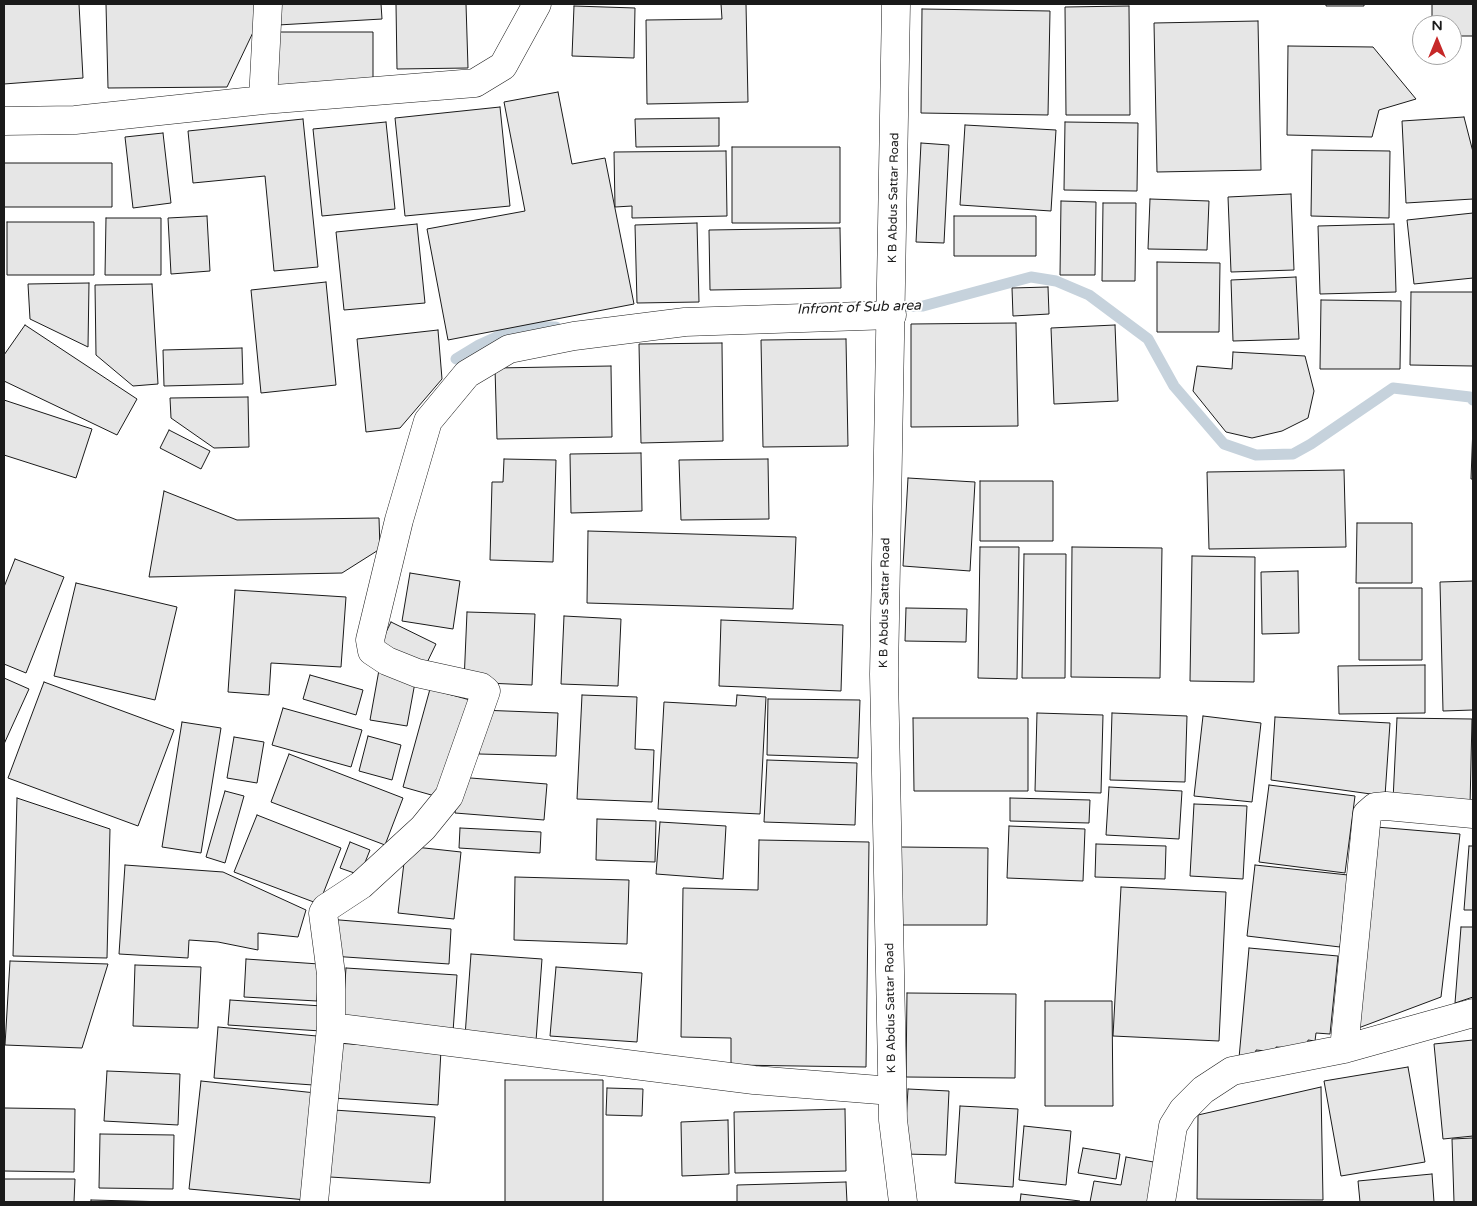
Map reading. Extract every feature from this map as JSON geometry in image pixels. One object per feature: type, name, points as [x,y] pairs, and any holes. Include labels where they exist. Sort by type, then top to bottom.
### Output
[{"type":"street","points":[[263,100],[268,4]]},
{"type":"street","points":[[4,121],[75,120],[263,100],[475,83],[503,66],[537,4]]},
{"type":"street","name":"K B Abdus Sattar Road","points":[[896,4],[892,315],[884,674],[893,1120],[903,1202]]},
{"type":"street","points":[[314,1202],[331,1027],[332,974],[323,913],[326,908],[361,884],[423,828],[449,796],[486,691],[481,687],[417,673],[387,661],[372,651],[370,640],[399,520],[428,420],[467,374],[509,349],[574,336],[685,322],[892,315]]},
{"type":"street","points":[[1344,1049],[1367,814],[1375,807],[1386,806],[1473,814]]},
{"type":"street","points":[[1160,1202],[1173,1126],[1183,1110],[1203,1090],[1232,1071],[1344,1049],[1473,1013]]},
{"type":"street","points":[[331,1027],[754,1080],[892,1091]]},
{"type":"building","points":[[4,4],[79,4],[83,78],[4,84]]},
{"type":"building","points":[[106,4],[256,4],[257,24],[227,87],[108,88]]},
{"type":"building","points":[[277,4],[381,4],[382,19],[278,25]]},
{"type":"building","points":[[396,4],[466,4],[468,68],[397,69]]},
{"type":"building","points":[[721,4],[746,4],[748,102],[647,104],[646,20],[722,19]]},
{"type":"building","points":[[1326,4],[1364,4],[1364,6],[1326,6]]},
{"type":"building","points":[[1432,4],[1473,4],[1473,36],[1462,36],[1462,15],[1432,15]]},
{"type":"building","points":[[574,6],[635,8],[634,58],[572,56]]},
{"type":"building","points":[[1129,6],[1130,115],[1066,115],[1065,7]]},
{"type":"building","points":[[922,9],[1050,11],[1048,115],[921,113]]},
{"type":"building","points":[[1258,21],[1261,170],[1157,172],[1154,23]]},
{"type":"building","points":[[274,32],[373,32],[373,87],[275,87]]},
{"type":"building","points":[[1288,46],[1373,47],[1416,99],[1379,110],[1372,137],[1287,135]]},
{"type":"building","points":[[558,92],[572,164],[605,158],[634,304],[448,340],[427,229],[525,211],[504,102]]},
{"type":"building","points":[[500,107],[510,206],[405,216],[395,118]]},
{"type":"building","points":[[1464,117],[1473,152],[1473,199],[1406,203],[1402,121]]},
{"type":"building","points":[[719,118],[719,146],[636,147],[635,119]]},
{"type":"building","points":[[303,119],[318,267],[274,271],[265,176],[193,183],[188,131]]},
{"type":"building","points":[[386,122],[395,209],[322,216],[313,129]]},
{"type":"building","points":[[1065,122],[1138,123],[1137,191],[1064,190]]},
{"type":"building","points":[[965,125],[1056,130],[1051,211],[960,205]]},
{"type":"building","points":[[163,133],[171,203],[133,208],[125,137]]},
{"type":"building","points":[[921,143],[949,145],[944,243],[916,242]]},
{"type":"building","points":[[732,147],[840,147],[840,223],[732,223]]},
{"type":"building","points":[[1312,150],[1390,151],[1389,218],[1311,216]]},
{"type":"building","points":[[726,151],[727,216],[632,218],[632,206],[615,207],[614,152]]},
{"type":"building","points":[[4,163],[112,163],[112,207],[4,207]]},
{"type":"building","points":[[1291,194],[1294,270],[1231,272],[1228,197]]},
{"type":"building","points":[[1150,199],[1209,201],[1207,250],[1148,249]]},
{"type":"building","points":[[1061,201],[1096,202],[1095,275],[1060,275]]},
{"type":"building","points":[[1103,203],[1136,203],[1135,281],[1102,281]]},
{"type":"building","points":[[1473,213],[1473,278],[1414,284],[1407,220]]},
{"type":"building","points":[[207,216],[210,271],[171,274],[168,218]]},
{"type":"building","points":[[954,216],[1036,216],[1036,256],[954,256]]},
{"type":"building","points":[[106,218],[161,218],[161,275],[105,275]]},
{"type":"building","points":[[7,222],[94,222],[94,275],[7,275]]},
{"type":"building","points":[[697,223],[699,302],[637,303],[635,225]]},
{"type":"building","points":[[417,224],[425,303],[344,310],[336,232]]},
{"type":"building","points":[[1394,224],[1396,292],[1320,294],[1318,226]]},
{"type":"building","points":[[840,228],[841,288],[710,290],[709,230]]},
{"type":"building","points":[[1157,262],[1220,263],[1219,332],[1157,332]]},
{"type":"building","points":[[1296,277],[1299,339],[1233,341],[1231,280]]},
{"type":"building","points":[[326,282],[336,385],[261,393],[251,290]]},
{"type":"building","points":[[89,283],[88,347],[30,319],[28,284]]},
{"type":"building","points":[[152,284],[158,384],[133,386],[96,355],[95,285]]},
{"type":"building","points":[[1048,287],[1049,314],[1013,316],[1012,288]]},
{"type":"building","points":[[1411,292],[1473,292],[1473,366],[1410,365]]},
{"type":"building","points":[[1321,300],[1401,301],[1400,369],[1320,369]]},
{"type":"building","points":[[1016,323],[1018,426],[911,427],[911,324]]},
{"type":"building","points":[[25,325],[137,399],[117,435],[4,381],[4,355]]},
{"type":"building","points":[[1115,325],[1118,401],[1054,404],[1051,328]]},
{"type":"building","points":[[438,330],[442,379],[400,428],[366,432],[357,339]]},
{"type":"building","points":[[846,339],[848,446],[763,447],[761,340]]},
{"type":"building","points":[[722,343],[723,441],[641,443],[639,344]]},
{"type":"building","points":[[242,348],[243,384],[164,386],[163,350]]},
{"type":"building","points":[[1233,352],[1305,356],[1314,391],[1308,418],[1282,431],[1252,438],[1226,432],[1193,391],[1197,366],[1232,369]]},
{"type":"building","points":[[611,366],[612,437],[497,439],[495,368]]},
{"type":"building","points":[[248,397],[249,447],[214,448],[171,418],[170,398]]},
{"type":"building","points":[[4,400],[92,429],[76,478],[4,455]]},
{"type":"building","points":[[1473,426],[1473,479],[1471,479]]},
{"type":"building","points":[[169,430],[210,451],[201,469],[160,448]]},
{"type":"building","points":[[641,453],[642,511],[571,513],[570,454]]},
{"type":"building","points":[[504,459],[556,460],[553,562],[490,560],[492,482],[503,482]]},
{"type":"building","points":[[768,459],[769,519],[681,520],[679,460]]},
{"type":"building","points":[[1344,470],[1346,547],[1209,549],[1207,472]]},
{"type":"building","points":[[908,478],[975,482],[970,571],[903,566]]},
{"type":"building","points":[[980,481],[1053,481],[1053,541],[980,541]]},
{"type":"building","points":[[164,491],[237,520],[379,518],[380,549],[342,573],[149,577]]},
{"type":"building","points":[[1357,523],[1412,523],[1412,583],[1356,583]]},
{"type":"building","points":[[588,531],[796,537],[793,609],[587,603]]},
{"type":"building","points":[[980,547],[1019,547],[1017,679],[978,678]]},
{"type":"building","points":[[1072,547],[1162,548],[1160,678],[1071,677]]},
{"type":"building","points":[[1024,554],[1066,554],[1065,678],[1022,678]]},
{"type":"building","points":[[1192,556],[1255,557],[1254,682],[1190,681]]},
{"type":"building","points":[[15,559],[64,577],[26,673],[4,664],[4,587]]},
{"type":"building","points":[[1298,571],[1299,633],[1262,634],[1261,572]]},
{"type":"building","points":[[410,573],[460,581],[453,629],[402,621]]},
{"type":"building","points":[[1473,581],[1473,710],[1443,711],[1440,582]]},
{"type":"building","points":[[76,583],[177,607],[155,700],[54,676]]},
{"type":"building","points":[[1359,588],[1422,588],[1422,660],[1359,660]]},
{"type":"building","points":[[235,590],[346,597],[341,667],[271,663],[269,695],[228,692]]},
{"type":"building","points":[[906,608],[967,609],[966,642],[905,641]]},
{"type":"building","points":[[467,612],[535,614],[532,685],[464,682]]},
{"type":"building","points":[[564,616],[621,619],[618,686],[561,684]]},
{"type":"building","points":[[721,620],[843,625],[841,691],[719,686]]},
{"type":"building","points":[[391,622],[436,644],[422,673],[377,651]]},
{"type":"building","points":[[1425,665],[1425,713],[1339,714],[1338,666]]},
{"type":"building","points":[[379,670],[416,677],[407,726],[370,720]]},
{"type":"building","points":[[310,675],[363,690],[356,715],[303,699]]},
{"type":"building","points":[[4,678],[29,689],[4,744]]},
{"type":"building","points":[[44,682],[174,730],[138,826],[8,778]]},
{"type":"building","points":[[430,689],[470,700],[442,798],[403,787]]},
{"type":"building","points":[[582,695],[637,697],[635,749],[654,750],[652,802],[577,799]]},
{"type":"building","points":[[737,695],[766,697],[760,814],[658,809],[664,702],[736,706]]},
{"type":"building","points":[[768,699],[860,700],[858,758],[767,755]]},
{"type":"building","points":[[283,708],[362,730],[351,767],[272,745]]},
{"type":"building","points":[[480,710],[558,713],[556,756],[479,754]]},
{"type":"building","points":[[1037,713],[1103,715],[1101,793],[1035,791]]},
{"type":"building","points":[[1112,713],[1187,716],[1185,782],[1110,780]]},
{"type":"building","points":[[1203,716],[1261,723],[1252,802],[1194,796]]},
{"type":"building","points":[[1275,717],[1390,723],[1385,796],[1271,780]]},
{"type":"building","points":[[913,718],[1028,718],[1028,791],[914,791]]},
{"type":"building","points":[[1397,718],[1472,719],[1470,806],[1393,800]]},
{"type":"building","points":[[182,722],[221,728],[201,853],[162,847]]},
{"type":"building","points":[[368,736],[401,745],[392,780],[359,771]]},
{"type":"building","points":[[234,737],[264,742],[257,783],[227,778]]},
{"type":"building","points":[[289,754],[403,798],[385,845],[271,802]]},
{"type":"building","points":[[767,760],[857,763],[855,825],[764,822]]},
{"type":"building","points":[[458,777],[547,784],[544,820],[455,813]]},
{"type":"building","points":[[1269,785],[1355,796],[1345,873],[1259,862]]},
{"type":"building","points":[[1109,787],[1182,791],[1179,839],[1106,835]]},
{"type":"building","points":[[225,791],[244,796],[225,863],[206,857]]},
{"type":"building","points":[[17,798],[110,829],[107,958],[13,956]]},
{"type":"building","points":[[1010,798],[1090,800],[1089,823],[1010,821]]},
{"type":"building","points":[[1194,804],[1247,806],[1243,879],[1190,876]]},
{"type":"building","points":[[257,815],[341,848],[319,904],[234,872]]},
{"type":"building","points":[[597,819],[656,821],[655,862],[596,860]]},
{"type":"building","points":[[660,822],[726,826],[723,879],[656,874]]},
{"type":"building","points":[[1009,826],[1085,829],[1083,881],[1007,878]]},
{"type":"building","points":[[1376,827],[1460,834],[1441,997],[1353,1030]]},
{"type":"building","points":[[460,828],[541,832],[540,853],[459,848]]},
{"type":"building","points":[[759,840],[869,842],[866,1067],[731,1065],[731,1038],[681,1037],[683,888],[758,890]]},
{"type":"building","points":[[350,842],[370,850],[360,875],[340,868]]},
{"type":"building","points":[[1096,844],[1166,846],[1165,879],[1095,877]]},
{"type":"building","points":[[406,846],[461,852],[454,919],[398,913]]},
{"type":"building","points":[[1469,846],[1473,846],[1473,910],[1464,910]]},
{"type":"building","points":[[901,847],[988,848],[987,925],[900,925]]},
{"type":"building","points":[[125,865],[223,872],[306,910],[298,937],[258,933],[258,950],[218,942],[189,940],[188,958],[119,954]]},
{"type":"building","points":[[1255,865],[1348,875],[1340,947],[1247,936]]},
{"type":"building","points":[[515,877],[629,880],[627,944],[514,940]]},
{"type":"building","points":[[1121,887],[1226,892],[1219,1041],[1113,1036]]},
{"type":"building","points":[[327,919],[451,929],[449,964],[331,956]]},
{"type":"building","points":[[1461,927],[1473,927],[1473,997],[1455,1003]]},
{"type":"building","points":[[1249,948],[1338,956],[1330,1034],[1316,1033],[1315,1041],[1308,1040],[1307,1049],[1276,1047],[1276,1052],[1256,1050],[1255,1059],[1239,1058]]},
{"type":"building","points":[[471,954],[542,959],[536,1041],[465,1036]]},
{"type":"building","points":[[246,959],[319,964],[317,1001],[244,997]]},
{"type":"building","points":[[10,961],[108,964],[82,1048],[5,1045]]},
{"type":"building","points":[[135,965],[201,967],[198,1028],[133,1026]]},
{"type":"building","points":[[556,967],[642,973],[637,1042],[550,1036]]},
{"type":"building","points":[[346,968],[457,975],[453,1032],[342,1025]]},
{"type":"building","points":[[907,993],[1016,994],[1015,1078],[906,1077]]},
{"type":"building","points":[[230,1000],[322,1006],[321,1031],[228,1025]]},
{"type":"building","points":[[1045,1001],[1112,1001],[1113,1106],[1045,1106]]},
{"type":"building","points":[[218,1027],[317,1036],[313,1085],[214,1078]]},
{"type":"building","points":[[1473,1040],[1473,1136],[1443,1139],[1434,1044]]},
{"type":"building","points":[[336,1043],[441,1050],[438,1105],[333,1098]]},
{"type":"building","points":[[1408,1067],[1425,1162],[1341,1176],[1324,1081]]},
{"type":"building","points":[[107,1071],[180,1074],[178,1125],[104,1121]]},
{"type":"building","points":[[505,1080],[603,1080],[603,1202],[505,1202]]},
{"type":"building","points":[[201,1081],[316,1093],[306,1200],[189,1189]]},
{"type":"building","points":[[1321,1087],[1323,1200],[1197,1199],[1198,1115]]},
{"type":"building","points":[[607,1088],[643,1089],[642,1116],[606,1115]]},
{"type":"building","points":[[908,1089],[949,1091],[946,1155],[904,1154]]},
{"type":"building","points":[[960,1106],[1018,1109],[1013,1187],[955,1183]]},
{"type":"building","points":[[4,1108],[75,1109],[74,1172],[4,1171]]},
{"type":"building","points":[[845,1109],[846,1171],[735,1173],[734,1112]]},
{"type":"building","points":[[334,1110],[435,1117],[430,1183],[330,1177]]},
{"type":"building","points":[[728,1120],[729,1174],[682,1176],[681,1122]]},
{"type":"building","points":[[1024,1126],[1071,1131],[1066,1185],[1019,1180]]},
{"type":"building","points":[[100,1134],[174,1135],[173,1189],[99,1188]]},
{"type":"building","points":[[1473,1138],[1473,1202],[1454,1202],[1452,1139]]},
{"type":"building","points":[[1083,1148],[1120,1154],[1116,1179],[1078,1173]]},
{"type":"building","points":[[1126,1157],[1159,1163],[1152,1202],[1090,1202],[1094,1181],[1121,1185]]},
{"type":"building","points":[[1432,1174],[1434,1202],[1360,1202],[1358,1181]]},
{"type":"building","points":[[4,1179],[75,1179],[74,1202],[4,1202]]},
{"type":"building","points":[[846,1182],[847,1202],[737,1202],[737,1185]]},
{"type":"building","points":[[1021,1194],[1080,1201],[1080,1202],[1020,1202]]},
{"type":"building","points":[[91,1200],[171,1202],[91,1202]]},
{"type":"waterway","name":"Infront of Sub area","points":[[891,307],[923,306],[1031,277],[1056,281],[1089,295],[1148,339],[1174,386],[1224,444],[1256,455],[1293,454],[1311,444],[1393,388],[1470,397],[1473,400]]},
{"type":"waterway","name":"Infront of Sub area","points":[[456,359],[479,345],[512,330],[528,327],[556,327]]}]
